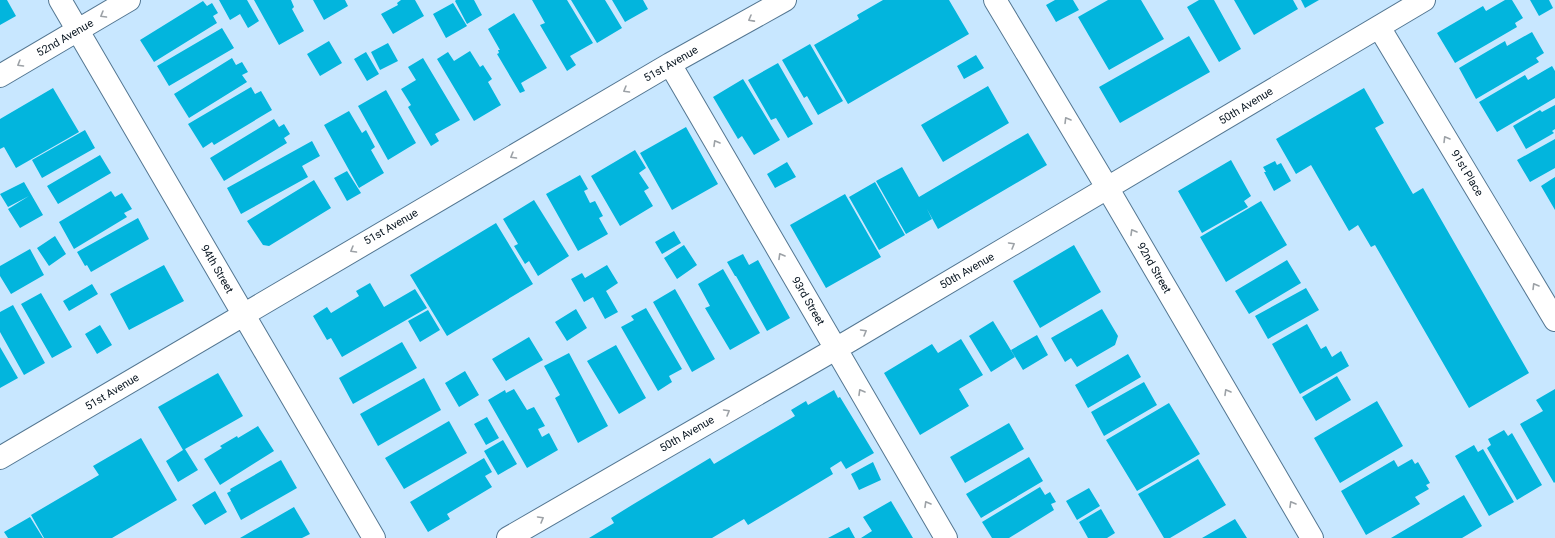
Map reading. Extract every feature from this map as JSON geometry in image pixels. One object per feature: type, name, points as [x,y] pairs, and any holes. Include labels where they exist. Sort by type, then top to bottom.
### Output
[{"type":"street","name":"94th Street","points":[[60,0],[374,538]]},
{"type":"street","name":"52nd Avenue","points":[[0,76],[129,0]]},
{"type":"street","name":"51st Avenue","points":[[0,458],[670,64],[785,0]]},
{"type":"street","name":"92nd Street","points":[[995,0],[1108,189],[1312,538]]},
{"type":"street","name":"50th Avenue","points":[[508,538],[1108,189],[1424,0]]},
{"type":"street","name":"91st Place","points":[[1379,27],[1555,320]]},
{"type":"street","name":"93rd Street","points":[[670,64],[946,538]]},
{"type":"building","points":[[0,0],[7,0],[16,16],[0,25]]},
{"type":"building","points":[[219,0],[247,0],[259,21],[248,28],[240,14],[230,20]]},
{"type":"building","points":[[254,0],[291,0],[294,7],[292,9],[304,31],[279,45]]},
{"type":"building","points":[[313,0],[345,0],[348,6],[324,20]]},
{"type":"building","points":[[401,0],[415,0],[424,16],[393,34],[381,14],[398,5],[397,3]]},
{"type":"building","points":[[474,0],[482,15],[467,24],[455,1]]},
{"type":"building","points":[[532,0],[567,0],[593,43],[570,56],[576,65],[567,71],[540,25],[545,23]]},
{"type":"building","points":[[571,0],[605,0],[622,28],[597,43]]},
{"type":"building","points":[[612,0],[643,0],[648,9],[625,22]]},
{"type":"building","points":[[883,0],[949,0],[969,34],[848,104],[814,45],[859,19],[857,15]]},
{"type":"building","points":[[1055,0],[1073,0],[1079,10],[1056,22],[1046,5]]},
{"type":"building","points":[[1108,0],[1141,0],[1164,39],[1109,70],[1078,17]]},
{"type":"building","points":[[1199,0],[1214,0],[1241,49],[1219,62],[1187,7]]},
{"type":"building","points":[[1234,0],[1293,0],[1298,9],[1254,35]]},
{"type":"building","points":[[1301,0],[1319,0],[1305,8]]},
{"type":"building","points":[[1505,0],[1512,0],[1523,18],[1515,23],[1517,27],[1455,63],[1437,33],[1483,6],[1486,11]]},
{"type":"building","points":[[1530,0],[1549,0],[1553,8],[1539,16]]},
{"type":"building","points":[[203,1],[207,6],[212,3],[218,13],[213,16],[217,23],[154,62],[140,40]]},
{"type":"building","points":[[453,3],[467,26],[446,38],[433,14]]},
{"type":"building","points":[[514,13],[547,68],[521,83],[525,91],[520,93],[497,54],[499,53],[498,50],[500,50],[488,29]]},
{"type":"building","points":[[222,28],[234,48],[169,86],[157,66]]},
{"type":"building","points":[[1532,32],[1544,53],[1536,58],[1539,62],[1476,99],[1459,68],[1505,41],[1507,46]]},
{"type":"building","points":[[1189,36],[1210,72],[1120,123],[1099,87]]},
{"type":"building","points":[[329,41],[342,63],[320,76],[307,54]]},
{"type":"building","points":[[388,43],[398,61],[380,70],[371,52]]},
{"type":"building","points":[[810,44],[843,101],[818,115],[807,96],[804,98],[782,60]]},
{"type":"building","points":[[470,51],[480,67],[483,65],[492,79],[488,82],[501,105],[474,121],[437,59],[448,52],[454,61]]},
{"type":"building","points":[[366,52],[379,74],[367,81],[354,59]]},
{"type":"building","points":[[976,55],[984,68],[964,79],[957,66]]},
{"type":"building","points":[[232,58],[236,65],[242,62],[248,72],[242,75],[247,82],[189,118],[174,94]]},
{"type":"building","points":[[423,58],[460,120],[435,134],[439,141],[431,146],[408,107],[411,105],[401,89],[416,80],[408,67]]},
{"type":"building","points":[[778,63],[813,124],[788,138],[776,118],[771,120],[748,80]]},
{"type":"building","points":[[1552,66],[1555,71],[1555,98],[1497,132],[1479,102],[1525,75],[1528,80]]},
{"type":"building","points":[[743,79],[780,140],[754,155],[742,136],[738,139],[713,97]]},
{"type":"building","points":[[988,86],[1009,123],[943,162],[921,125]]},
{"type":"building","points":[[251,87],[255,94],[261,91],[272,110],[214,145],[212,142],[203,148],[188,124]]},
{"type":"building","points":[[53,88],[79,132],[16,168],[4,147],[0,149],[0,119]]},
{"type":"building","points":[[1364,88],[1384,123],[1375,128],[1413,194],[1423,188],[1529,373],[1469,408],[1375,245],[1371,247],[1358,225],[1349,231],[1311,165],[1296,174],[1276,139]]},
{"type":"building","points":[[386,90],[416,143],[388,160],[358,106]]},
{"type":"building","points":[[1555,105],[1555,129],[1552,131],[1554,133],[1526,149],[1513,126],[1540,110],[1542,112]]},
{"type":"building","points":[[349,111],[362,133],[366,130],[375,147],[371,150],[384,173],[359,188],[324,125]]},
{"type":"building","points":[[274,119],[279,127],[284,124],[290,134],[284,138],[287,143],[224,181],[210,158]]},
{"type":"building","points":[[686,127],[718,184],[672,210],[640,153]]},
{"type":"building","points":[[85,130],[95,148],[42,178],[32,160]]},
{"type":"building","points":[[1028,133],[1047,165],[938,229],[927,209],[932,219],[906,234],[876,181],[902,167],[919,197]]},
{"type":"building","points":[[1555,139],[1555,168],[1530,182],[1517,160]]},
{"type":"building","points":[[312,141],[320,156],[302,166],[308,177],[241,214],[227,188]]},
{"type":"building","points":[[635,150],[646,168],[639,173],[649,188],[644,191],[653,206],[620,226],[591,176]]},
{"type":"building","points":[[100,155],[111,173],[58,204],[47,186]]},
{"type":"building","points":[[1231,160],[1251,196],[1244,201],[1248,207],[1202,233],[1178,191]]},
{"type":"building","points":[[1275,161],[1277,165],[1281,163],[1291,181],[1274,191],[1263,167]]},
{"type":"building","points":[[787,162],[796,177],[775,188],[767,174]]},
{"type":"building","points":[[347,171],[361,193],[347,201],[334,178]]},
{"type":"building","points":[[580,175],[588,189],[584,191],[590,203],[595,201],[603,216],[599,218],[608,234],[578,251],[546,194]]},
{"type":"building","points":[[1555,177],[1555,210],[1541,186]]},
{"type":"building","points":[[314,180],[331,208],[269,246],[263,245],[247,221]]},
{"type":"building","points":[[24,182],[43,215],[20,228],[8,209],[29,196],[8,207],[0,194]]},
{"type":"building","points":[[875,182],[905,235],[879,250],[849,197]]},
{"type":"building","points":[[111,191],[115,197],[122,193],[132,209],[124,213],[127,217],[74,249],[59,222]]},
{"type":"building","points":[[845,194],[881,257],[826,288],[790,225]]},
{"type":"building","points":[[534,200],[569,256],[538,276],[529,261],[525,264],[514,246],[518,244],[503,219]]},
{"type":"building","points":[[1261,201],[1287,245],[1226,282],[1200,237]]},
{"type":"building","points":[[138,218],[149,239],[91,272],[87,265],[85,266],[77,252]]},
{"type":"building","points":[[496,223],[533,284],[447,336],[410,275]]},
{"type":"building","points":[[674,231],[681,243],[662,254],[655,242]]},
{"type":"building","points":[[55,236],[66,254],[49,266],[37,248]]},
{"type":"building","points":[[684,245],[697,265],[677,279],[664,258]]},
{"type":"building","points":[[1074,245],[1101,292],[1040,328],[1013,281]]},
{"type":"building","points":[[30,249],[44,275],[11,294],[0,276],[0,266]]},
{"type":"building","points":[[743,254],[749,265],[758,260],[790,318],[767,331],[727,262]]},
{"type":"building","points":[[1287,260],[1301,283],[1249,314],[1235,291]]},
{"type":"building","points":[[164,265],[184,301],[129,330],[110,294]]},
{"type":"building","points":[[607,265],[618,283],[606,291],[618,312],[605,319],[593,297],[584,302],[571,279],[582,273],[585,278]]},
{"type":"building","points":[[723,269],[760,333],[730,350],[705,308],[710,306],[698,284]]},
{"type":"building","points":[[370,283],[384,307],[415,289],[427,308],[342,357],[331,338],[327,340],[313,316],[327,307],[331,313],[359,296],[356,291]]},
{"type":"building","points":[[92,284],[98,294],[69,311],[63,301]]},
{"type":"building","points":[[1306,288],[1319,310],[1268,339],[1255,316]]},
{"type":"building","points":[[675,289],[715,359],[692,372],[653,302]]},
{"type":"building","points":[[41,293],[72,347],[52,358],[21,304]]},
{"type":"building","points":[[13,305],[45,363],[24,375],[0,332],[0,312]]},
{"type":"building","points":[[646,308],[682,369],[669,376],[672,382],[658,391],[621,327],[634,320],[631,316]]},
{"type":"building","points":[[576,309],[587,328],[567,341],[555,322]]},
{"type":"building","points":[[1102,309],[1118,336],[1115,345],[1077,367],[1071,358],[1065,362],[1051,338]]},
{"type":"building","points":[[428,310],[440,330],[420,342],[408,321]]},
{"type":"building","points":[[993,321],[1015,357],[991,372],[969,336]]},
{"type":"building","points":[[1307,324],[1321,349],[1326,346],[1332,357],[1341,351],[1349,366],[1300,394],[1272,344]]},
{"type":"building","points":[[100,325],[112,345],[97,354],[85,334]]},
{"type":"building","points":[[1037,335],[1048,355],[1023,370],[1011,350]]},
{"type":"building","points":[[529,337],[543,360],[506,381],[492,359]]},
{"type":"building","points":[[961,339],[983,375],[959,389],[969,406],[920,435],[884,373],[932,344],[938,353]]},
{"type":"building","points":[[402,342],[417,368],[353,404],[339,378]]},
{"type":"building","points":[[616,345],[646,398],[619,414],[587,361]]},
{"type":"building","points":[[0,347],[18,378],[0,388]]},
{"type":"building","points":[[569,353],[608,426],[578,443],[555,398],[560,395],[544,366]]},
{"type":"building","points":[[1128,354],[1141,377],[1088,408],[1075,385]]},
{"type":"building","points":[[465,371],[479,395],[459,407],[445,383]]},
{"type":"building","points":[[218,373],[243,416],[185,449],[198,470],[178,482],[166,461],[183,450],[158,407]]},
{"type":"building","points":[[1337,376],[1351,400],[1316,421],[1302,397]]},
{"type":"building","points":[[424,378],[441,410],[378,446],[360,414]]},
{"type":"building","points":[[1144,382],[1157,405],[1104,436],[1091,412]]},
{"type":"building","points":[[514,389],[527,410],[534,407],[545,426],[538,429],[542,437],[549,433],[558,450],[527,468],[488,400],[505,390],[506,393]]},
{"type":"building","points":[[1555,389],[1554,483],[1520,424],[1543,411],[1536,400]]},
{"type":"building","points":[[834,390],[838,398],[840,397],[874,453],[846,469],[841,461],[830,468],[833,474],[780,506],[748,525],[744,519],[712,538],[589,538],[614,523],[611,518],[632,505],[710,458],[714,464],[795,416],[791,410],[806,401],[808,405]]},
{"type":"building","points":[[1377,401],[1403,446],[1340,483],[1314,438]]},
{"type":"building","points":[[1169,403],[1200,454],[1137,491],[1106,440]]},
{"type":"building","points":[[487,417],[499,438],[486,445],[474,424]]},
{"type":"building","points":[[449,421],[467,453],[404,489],[385,458]]},
{"type":"building","points":[[1009,423],[1024,449],[965,483],[950,457]]},
{"type":"building","points":[[258,426],[274,451],[220,485],[204,459],[222,448],[220,446],[237,436],[238,438]]},
{"type":"building","points":[[1504,430],[1508,436],[1512,433],[1542,485],[1517,500],[1487,448],[1491,445],[1488,439]]},
{"type":"building","points":[[141,438],[177,500],[112,538],[44,538],[31,515],[99,475],[93,466]]},
{"type":"building","points":[[503,440],[517,464],[498,475],[484,451]]},
{"type":"building","points":[[1474,445],[1478,452],[1483,449],[1514,502],[1489,516],[1455,456]]},
{"type":"building","points":[[1029,457],[1043,481],[981,518],[966,494]]},
{"type":"building","points":[[484,458],[492,472],[485,476],[492,487],[447,514],[450,519],[428,532],[410,502]]},
{"type":"building","points":[[1198,459],[1226,505],[1170,538],[1164,538],[1138,494]]},
{"type":"building","points":[[1412,459],[1415,464],[1418,462],[1430,483],[1426,485],[1429,489],[1415,497],[1420,504],[1366,535],[1341,491],[1394,460],[1398,467]]},
{"type":"building","points":[[281,460],[297,488],[241,520],[227,493],[231,491],[230,489]]},
{"type":"building","points":[[873,462],[881,480],[859,490],[851,474]]},
{"type":"building","points":[[1040,487],[1045,495],[1050,492],[1056,502],[1051,504],[1054,510],[1009,538],[992,538],[982,522]]},
{"type":"building","points":[[1089,488],[1100,506],[1077,520],[1066,501]]},
{"type":"building","points":[[215,491],[227,512],[205,525],[192,505]]},
{"type":"building","points":[[1464,495],[1482,526],[1462,538],[1391,538]]},
{"type":"building","points":[[891,501],[913,538],[861,538],[872,531],[863,517]]},
{"type":"building","points":[[294,507],[310,534],[302,538],[240,538]]},
{"type":"building","points":[[1101,509],[1115,533],[1107,538],[1088,538],[1079,522]]},
{"type":"building","points":[[30,517],[43,538],[8,538],[4,532]]},
{"type":"building","points":[[1235,519],[1247,538],[1202,538]]},
{"type":"building","points":[[849,527],[855,538],[828,538]]}]
